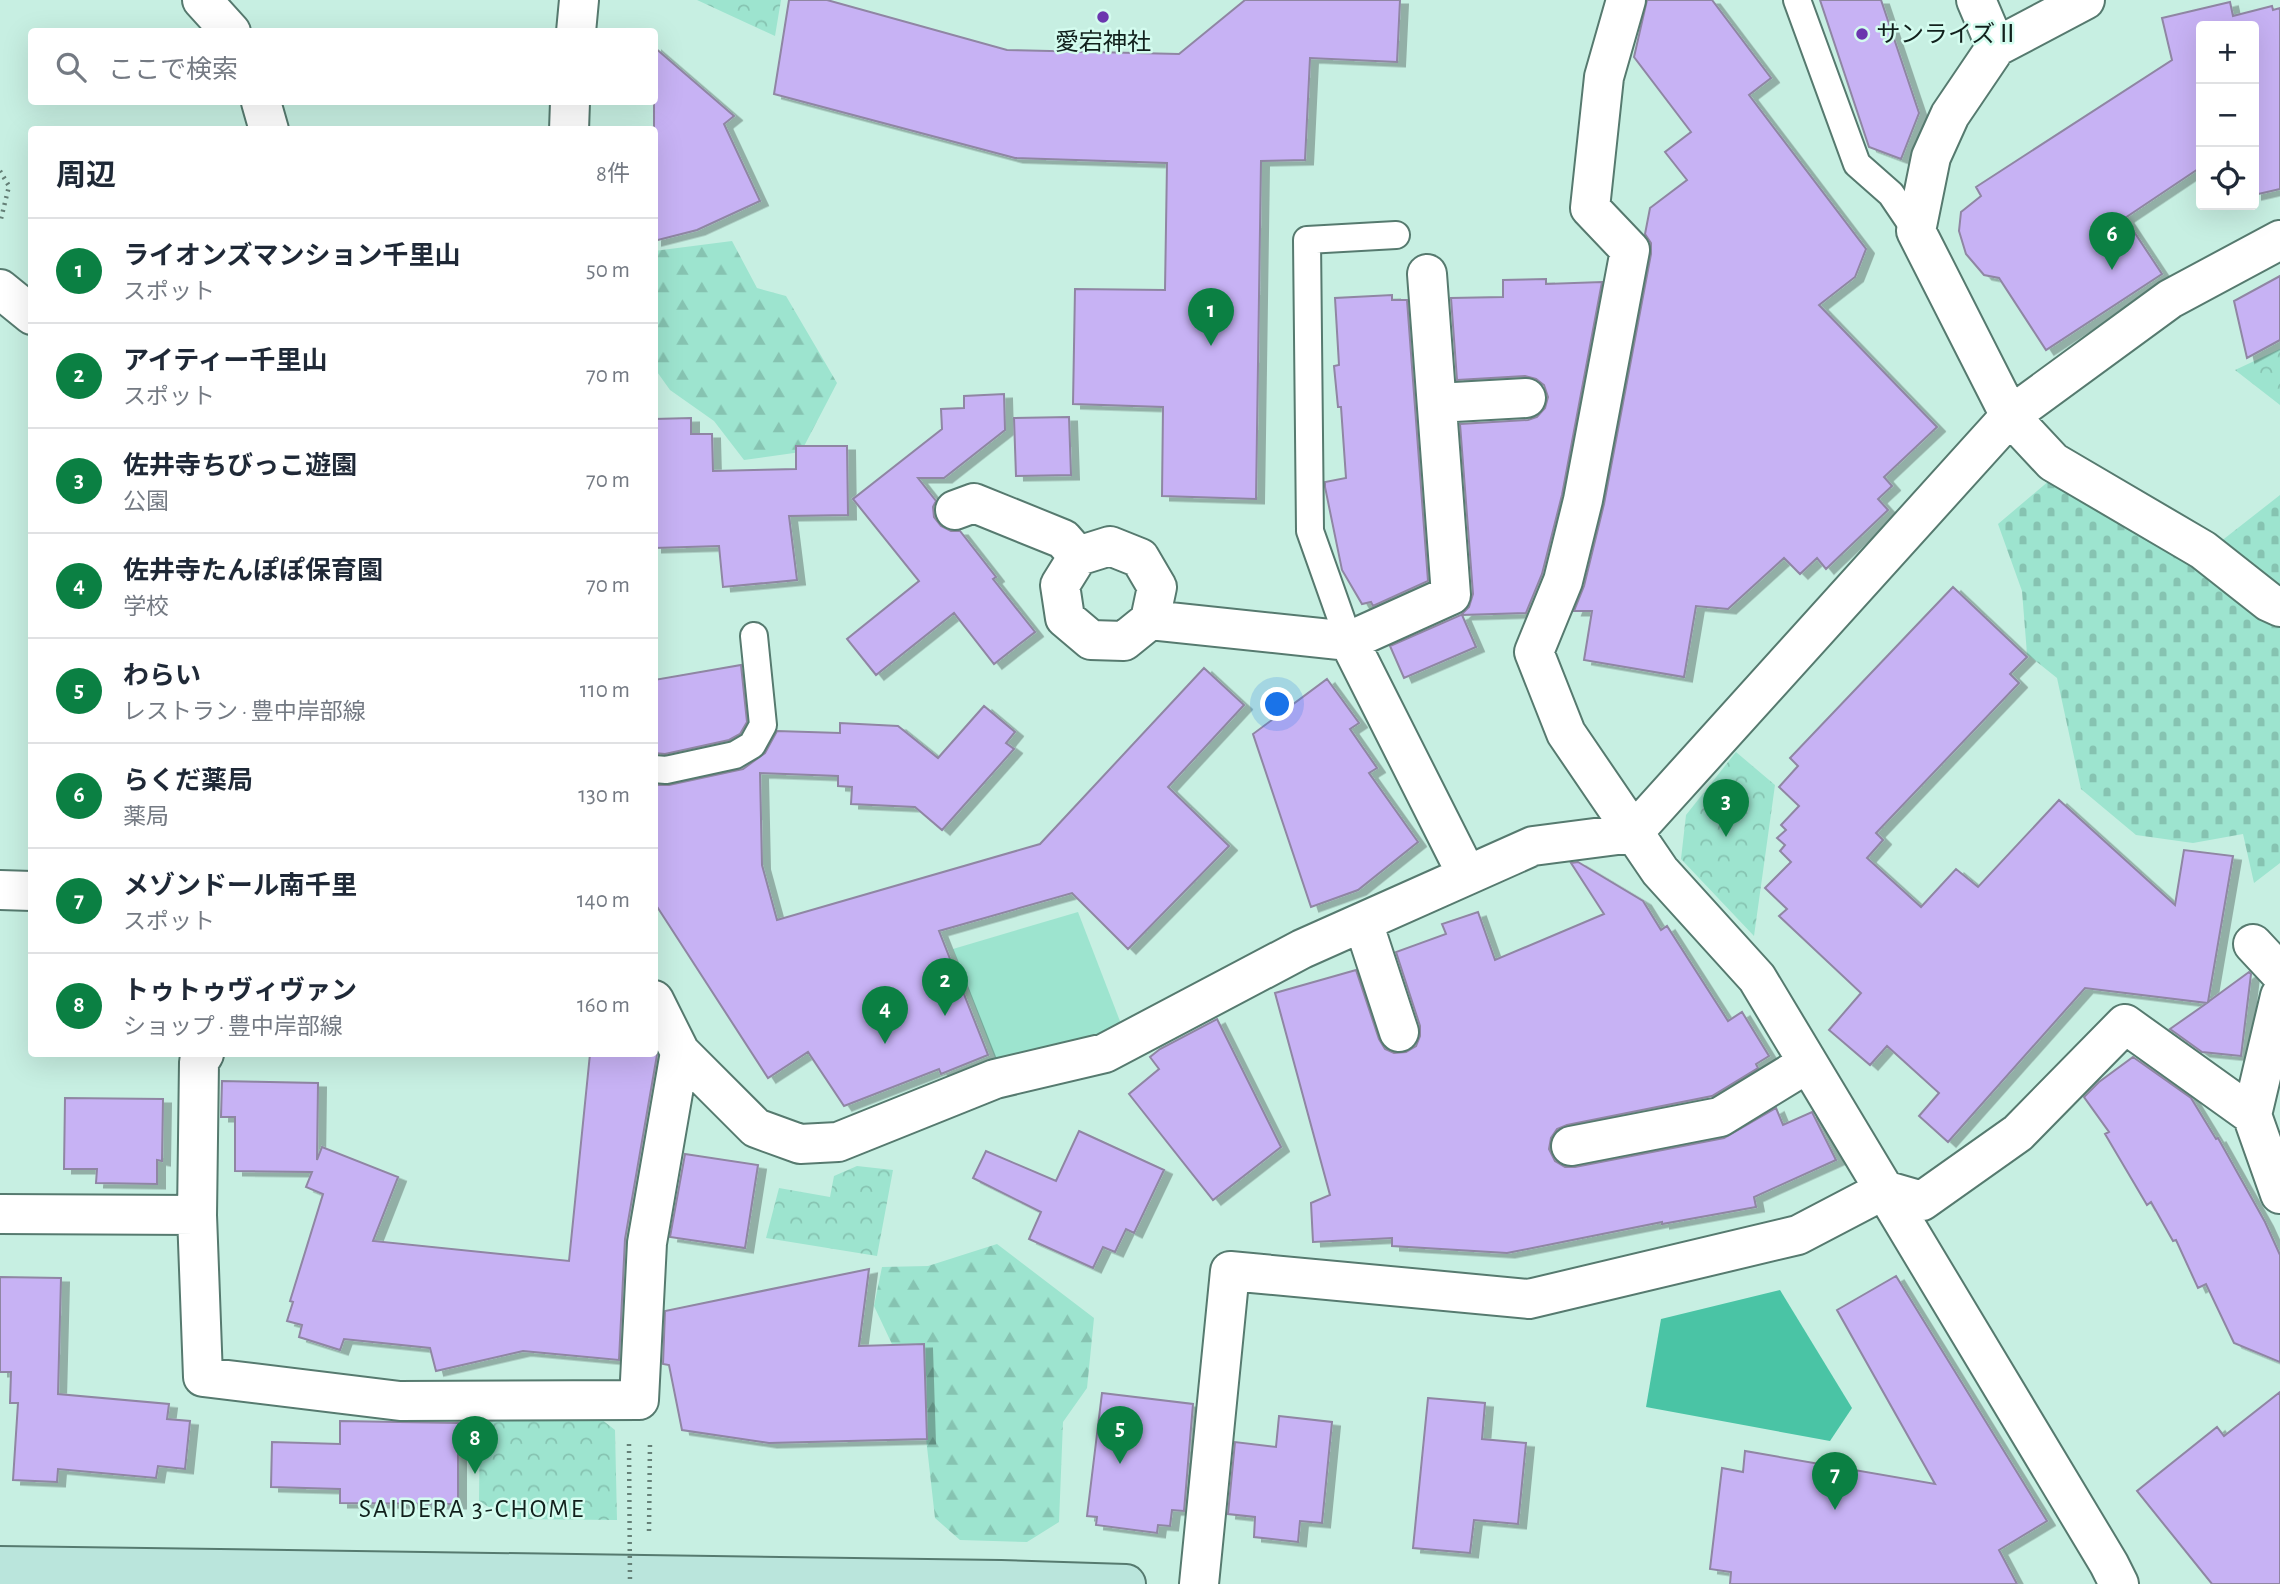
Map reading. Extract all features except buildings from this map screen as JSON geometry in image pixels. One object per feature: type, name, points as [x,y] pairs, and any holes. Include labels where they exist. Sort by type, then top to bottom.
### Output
[{"type":"street","points":[[202,0],[227,28]]},
{"type":"street","points":[[576,28],[579,0]]},
{"type":"street","points":[[1626,0],[1604,77],[1590,208],[1630,250],[1583,500],[1563,581],[1534,652],[1566,733],[1660,871],[1757,978],[2119,1584]]},
{"type":"street","points":[[1976,0],[1996,47]]},
{"type":"street","points":[[2085,0],[1996,47],[1950,115],[1931,157],[1916,231],[2010,416],[2053,462],[2203,550],[2269,602],[2280,607]]},
{"type":"street","points":[[262,105],[268,126]]},
{"type":"street","points":[[569,126],[570,105]]},
{"type":"street","points":[[658,1008],[680,1052],[756,1128],[800,1144],[838,1142],[995,1079],[1105,1053],[1302,948],[1532,846],[1633,833],[2010,416],[2170,299],[2280,240]]},
{"type":"street","points":[[1150,620],[1349,641],[1451,595],[1427,274]]},
{"type":"street","points":[[0,289],[28,312]]},
{"type":"street","points":[[1437,403],[1526,398]]},
{"type":"street","points":[[955,510],[974,503],[1063,538],[1078,556]]},
{"type":"street","points":[[1110,546],[1140,558],[1157,587],[1150,620],[1124,641],[1091,640],[1065,618],[1060,585],[1078,556],[1110,546]]},
{"type":"street","points":[[1349,641],[1467,875]]},
{"type":"street","points":[[0,890],[28,891]]},
{"type":"street","points":[[1363,922],[1399,1032]]},
{"type":"street","points":[[2253,944],[2280,973]]},
{"type":"street","points":[[2280,996],[2252,1115],[2280,1194]]},
{"type":"street","points":[[1199,1584],[1230,1271],[1529,1299],[1798,1235],[1884,1190],[1922,1201],[2018,1133],[2125,1024],[2252,1115]]},
{"type":"street","points":[[202,1057],[200,1062],[197,1215],[203,1377],[400,1401],[639,1400],[647,1243],[680,1052]]},
{"type":"street","points":[[1571,1146],[1720,1117],[1808,1063]]},
{"type":"street","points":[[0,1214],[197,1215]]},
{"type":"street","points":[[0,1566],[1126,1584]]},
{"type":"lane","points":[[1797,0],[1857,164],[1891,194],[1916,231]]},
{"type":"lane","points":[[1349,641],[1310,531],[1307,240],[1396,235]]},
{"type":"lane","points":[[658,769],[666,770],[735,755],[752,745],[763,725],[754,636]]},
{"type":"path","points":[[0,171],[9,186],[0,223]]},
{"type":"path","points":[[629,1444],[629,1584]]},
{"type":"path","points":[[649,1531],[650,1444]]},
{"type":"green space","points":[[697,0],[781,0],[775,36]]},
{"type":"green space","points":[[732,241],[757,288],[786,296],[837,383],[801,452],[744,460],[714,421],[670,390],[658,373],[658,250]]},
{"type":"green space","points":[[2280,349],[2280,405],[2235,370]]},
{"type":"green space","points":[[2050,480],[2126,516],[2280,621],[2280,863],[2254,883],[2243,834],[2193,843],[2136,835],[2081,789],[2057,678],[2027,654],[2022,591],[1998,524]]},
{"type":"green space","points":[[2280,495],[2280,586],[2275,588],[2220,542]]},
{"type":"green space","points":[[1736,752],[1775,785],[1754,936],[1681,859],[1686,815]]},
{"type":"green space","points":[[1078,912],[1123,1029],[999,1068],[953,949]]},
{"type":"green space","points":[[857,1166],[893,1170],[877,1256],[766,1238],[779,1188],[830,1197],[834,1176]]},
{"type":"green space","points":[[997,1244],[1094,1318],[1087,1388],[1063,1422],[1059,1522],[1027,1542],[960,1540],[935,1518],[918,1367],[899,1359],[874,1306],[882,1267],[928,1266]]},
{"type":"green space","points":[[480,1417],[601,1419],[615,1430],[617,1520],[508,1519],[479,1501]]},
{"type":"shaded area","points":[[1780,1290],[1852,1408],[1830,1441],[1646,1407],[1661,1319]]},
{"type":"place","name":"愛宕神社","points":[[1103,17]]},
{"type":"place","name":"サンライズⅡ","points":[[1862,34]]},
{"type":"place","name":"らくだ薬局","points":[[2112,270]]},
{"type":"place","name":"ライオンズマンション千里山","points":[[1211,346]]},
{"type":"place","name":"佐井寺ちびっこ遊園","points":[[1726,837]]},
{"type":"place","name":"アイティー千里山","points":[[945,1016]]},
{"type":"place","name":"佐井寺たんぽぽ保育園","points":[[885,1044]]},
{"type":"place","name":"わらい","points":[[1120,1464]]},
{"type":"place","name":"トゥトゥヴィヴァン","points":[[475,1474]]},
{"type":"place","name":"メゾンドール南千里","points":[[1835,1510]]},
{"type":"district","name":"SAIDERA 3-CHOME","points":[[472,1508]]}]
